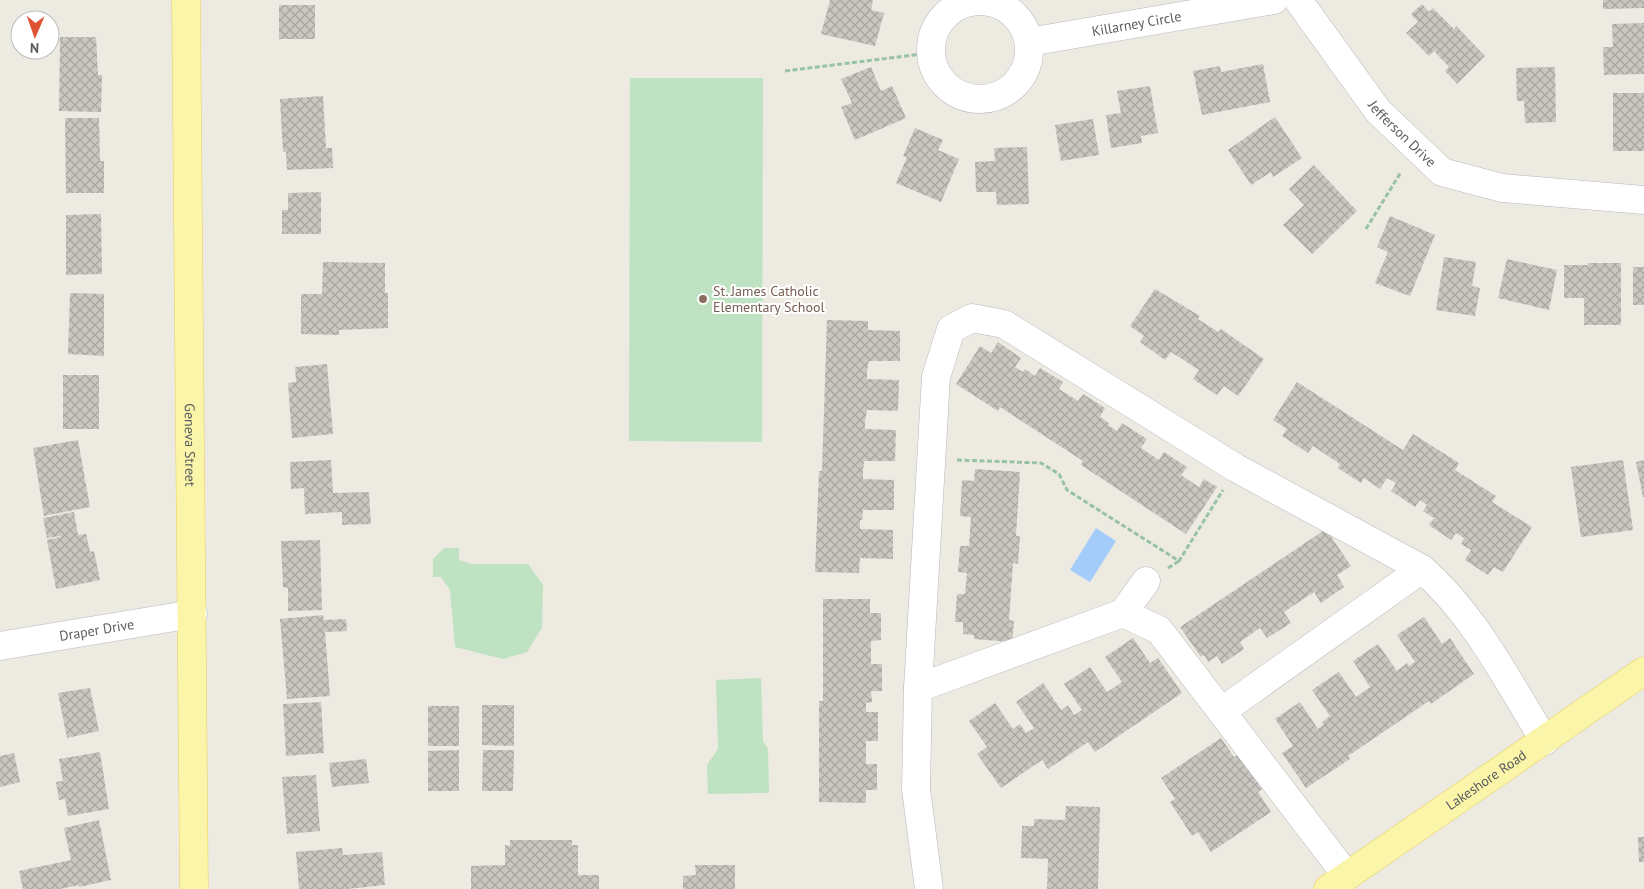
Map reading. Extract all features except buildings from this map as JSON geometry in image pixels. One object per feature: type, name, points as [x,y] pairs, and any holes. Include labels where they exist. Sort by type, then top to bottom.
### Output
[{"type":"main road","name":"Geneva Street","points":[[186,0],[194,889]]},
{"type":"main road","name":"Lakeshore Road","points":[[1338,882],[1644,671]]},
{"type":"street","name":"Killarney Circle","points":[[1028,42],[1274,0]]},
{"type":"street","name":"Jefferson Drive","points":[[1298,0],[1378,111],[1442,172],[1502,188],[1644,200]]},
{"type":"street","points":[[972,1],[989,1],[1012,12],[1023,25],[1028,42],[1029,54],[1024,71],[1014,85],[1000,94],[979,99],[962,96],[948,88],[937,74],[930,53],[932,38],[939,22],[951,10],[972,1]]},
{"type":"street","points":[[930,889],[916,789],[918,688],[930,459],[936,378],[951,329],[972,318],[1004,324],[1236,468],[1422,569],[1440,584],[1467,618],[1545,741]]},
{"type":"street","points":[[1222,711],[1422,569]]},
{"type":"street","points":[[918,688],[1123,613],[1146,581]]},
{"type":"street","points":[[1123,613],[1159,630],[1222,711],[1338,882]]},
{"type":"street","name":"Draper Drive","points":[[0,646],[193,614]]},
{"type":"path","points":[[785,71],[930,53]]},
{"type":"path","points":[[1366,229],[1416,148]]},
{"type":"path","points":[[930,459],[1041,463],[1059,474],[1067,490],[1179,562],[1236,468]]},
{"type":"green space","points":[[630,78],[763,78],[762,442],[629,441]]},
{"type":"green space","points":[[444,548],[459,548],[459,560],[471,564],[528,564],[543,585],[542,628],[527,652],[503,659],[455,647],[450,590],[441,577],[433,577],[433,559]]},
{"type":"green space","points":[[761,678],[763,741],[768,749],[769,793],[708,794],[707,765],[718,749],[716,680]]},
{"type":"water","points":[[1096,528],[1116,541],[1090,582],[1070,570]]},
{"type":"place","name":"St. James Catholic Elementary School","points":[[703,299]]}]
